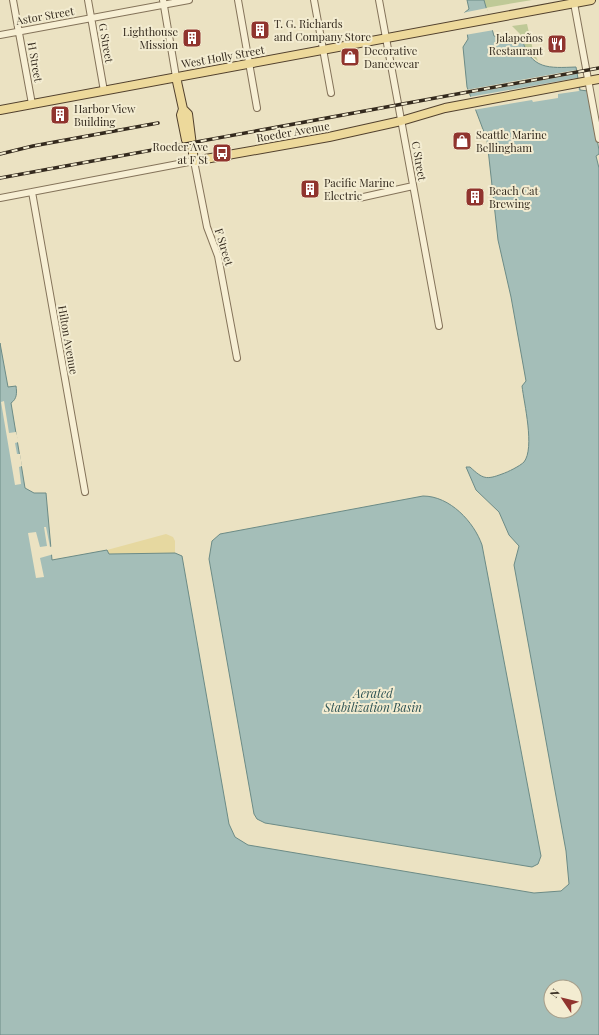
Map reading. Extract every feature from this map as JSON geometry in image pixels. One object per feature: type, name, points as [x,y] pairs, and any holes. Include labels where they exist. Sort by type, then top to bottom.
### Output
[{"type":"main road","name":"West Holly Street","points":[[0,110],[592,0]]},
{"type":"main road","name":"F Street","points":[[176,77],[183,109],[181,115],[186,140],[191,143],[194,161]]},
{"type":"main road","name":"Roeder Avenue","points":[[194,161],[329,137],[401,121],[456,106],[578,83],[589,84],[599,79]]},
{"type":"street","name":"H Street","points":[[13,0],[32,104]]},
{"type":"street","name":"G Street","points":[[88,0],[104,90]]},
{"type":"street","name":"Astor Street","points":[[0,35],[91,18],[164,2],[189,0]]},
{"type":"street","points":[[238,0],[257,108]]},
{"type":"street","points":[[314,0],[331,93]]},
{"type":"street","name":"C Street","points":[[379,0],[439,326]]},
{"type":"street","name":"F Street","points":[[164,2],[176,77]]},
{"type":"street","points":[[574,3],[599,139]]},
{"type":"street","name":"F Street","points":[[194,161],[207,227],[218,256],[236,358]]},
{"type":"street","name":"Roeder Avenue","points":[[0,198],[194,161]]},
{"type":"street","points":[[359,198],[413,186]]},
{"type":"street","name":"Hilton Avenue","points":[[32,192],[85,492]]},
{"type":"green space","points":[[484,0],[532,0],[485,8]]},
{"type":"green space","points":[[527,24],[533,50],[538,61],[527,52],[520,34],[512,26]]},
{"type":"sand","points":[[166,534],[173,537],[175,541],[175,553],[109,554],[107,550]]},
{"type":"water","points":[[467,0],[484,0],[494,36],[522,39],[530,57],[542,65],[549,67],[576,67],[580,90],[588,91],[599,150],[599,154],[596,156],[599,168],[599,1035],[0,1035],[0,343],[8,387],[16,386],[16,396],[11,403],[25,488],[34,493],[46,493],[52,560],[107,550],[109,554],[175,553],[182,556],[229,824],[235,837],[248,845],[534,893],[561,891],[569,884],[566,851],[514,565],[519,546],[509,535],[499,512],[476,490],[466,467],[470,467],[478,474],[488,478],[511,470],[524,462],[529,447],[529,436],[522,386],[526,381],[511,297],[498,240],[487,140],[467,87],[463,47],[468,39],[464,13],[469,9]]},
{"type":"water","name":"Aerated Stabilization Basin","points":[[423,496],[442,500],[460,512],[473,528],[482,545],[541,856],[538,864],[532,867],[265,823],[257,819],[254,814],[209,559],[212,541],[220,534]]},
{"type":"pier","points":[[487,8],[494,30],[465,35],[462,13]]},
{"type":"pier","points":[[576,70],[576,74],[467,94],[466,90]]},
{"type":"pier","points":[[577,78],[579,91],[558,94],[558,98],[533,102],[532,100],[473,110],[469,97]]},
{"type":"pier","points":[[4,401],[9,433],[16,432],[19,442],[15,443],[17,454],[20,454],[22,466],[19,467],[21,484],[15,485],[1,402]]},
{"type":"pier","points":[[44,527],[46,527],[50,547],[53,546],[54,554],[40,558],[44,577],[36,578],[28,533],[36,532],[40,547],[47,546]]},
{"type":"railway","points":[[0,178],[599,68]]},
{"type":"railway","points":[[0,154],[33,146],[158,123]]},
{"type":"place","name":"T. G. Richards and Company Store","points":[[260,30]]},
{"type":"place","name":"Lighthouse Mission","points":[[192,38]]},
{"type":"place","name":"Jalapeños Restaurant","points":[[557,44]]},
{"type":"place","name":"Decorative Dancewear","points":[[350,57]]},
{"type":"place","name":"Harbor View Building","points":[[60,115]]},
{"type":"place","name":"Seattle Marine Bellingham","points":[[462,141]]},
{"type":"place","name":"Roeder Ave at F St","points":[[222,153]]},
{"type":"place","name":"Pacific Marine Electric","points":[[310,189]]},
{"type":"place","name":"Beach Cat Brewing","points":[[475,197]]}]
